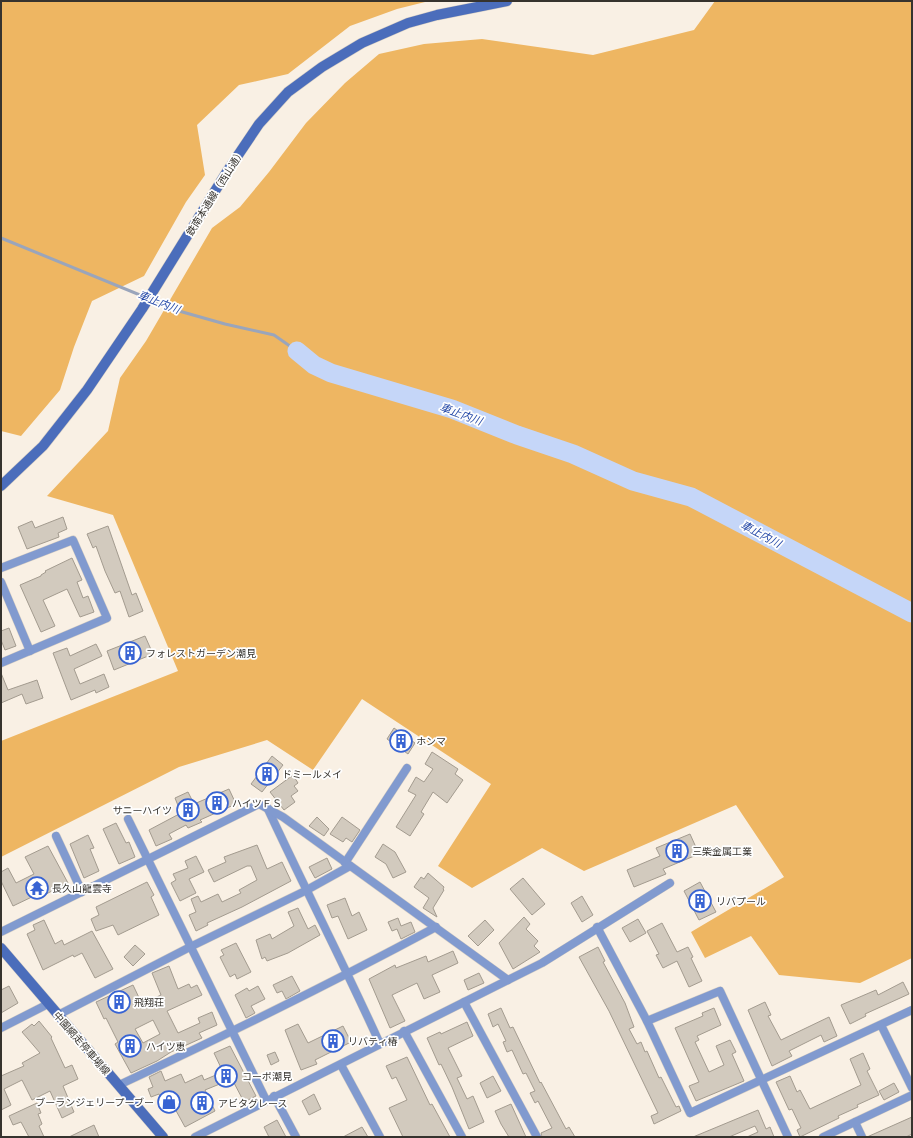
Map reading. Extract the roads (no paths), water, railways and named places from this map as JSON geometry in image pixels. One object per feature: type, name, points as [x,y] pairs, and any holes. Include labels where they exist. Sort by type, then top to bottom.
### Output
[{"type":"street","name":"鉄南本通線（西山通）","points":[[1,486],[43,446],[87,390],[142,309],[228,170],[259,124],[288,92],[322,67],[362,43],[408,23],[437,15],[507,1]]},
{"type":"street","points":[[1,568],[73,540],[107,618],[1,663]]},
{"type":"street","points":[[1,582],[30,651]]},
{"type":"street","points":[[58,1015],[190,947],[306,891],[348,865],[407,768]]},
{"type":"street","points":[[1,932],[148,861],[259,804],[267,806],[508,980]]},
{"type":"street","points":[[267,806],[306,891],[348,974],[380,1044]]},
{"type":"street","points":[[128,819],[233,1032],[270,1098],[296,1137]]},
{"type":"street","points":[[56,836],[82,892]]},
{"type":"street","points":[[195,1137],[270,1098],[341,1065],[404,1031],[542,963],[597,927],[670,883]]},
{"type":"street","points":[[119,1085],[233,1032],[348,974],[436,927]]},
{"type":"street","points":[[597,927],[647,1021],[690,1113],[762,1081],[912,1010]]},
{"type":"street","name":"中園網走停車場線","points":[[1,948],[163,1137]]},
{"type":"street","points":[[647,1021],[720,991],[788,1137]]},
{"type":"street","points":[[464,1002],[538,1137]]},
{"type":"street","points":[[1,1028],[48,1004]]},
{"type":"street","points":[[881,1025],[912,1088]]},
{"type":"street","points":[[404,1031],[462,1137]]},
{"type":"street","points":[[341,1065],[380,1137]]},
{"type":"street","points":[[823,1137],[912,1095]]},
{"type":"street","points":[[855,1122],[862,1137]]},
{"type":"waterway","name":"車止内川","points":[[1,238],[179,311],[225,324],[274,335],[297,351]]},
{"type":"waterway","name":"車止内川","points":[[297,351],[314,365],[331,373],[452,409],[517,435],[573,454],[633,481],[691,497],[912,613]]},
{"type":"place","name":"フォレストガーデン潮見","points":[[130,653]]},
{"type":"place","name":"ホンマ","points":[[401,741]]},
{"type":"place","name":"ドミールメイ","points":[[267,774]]},
{"type":"place","name":"ハイツＦＳ","points":[[217,803]]},
{"type":"place","name":"サニーハイツ","points":[[188,810]]},
{"type":"place","name":"三柴金属工業","points":[[677,851]]},
{"type":"place","name":"長久山龍雲寺","points":[[37,888]]},
{"type":"place","name":"リバプール","points":[[700,901]]},
{"type":"place","name":"飛翔荘","points":[[119,1002]]},
{"type":"place","name":"リバティ椿","points":[[333,1041]]},
{"type":"place","name":"ハイツ恵","points":[[130,1046]]},
{"type":"place","name":"コーポ潮見","points":[[226,1076]]},
{"type":"place","name":"ブーランジェリープーブー","points":[[169,1102]]},
{"type":"place","name":"アビタグレース","points":[[202,1103]]}]
